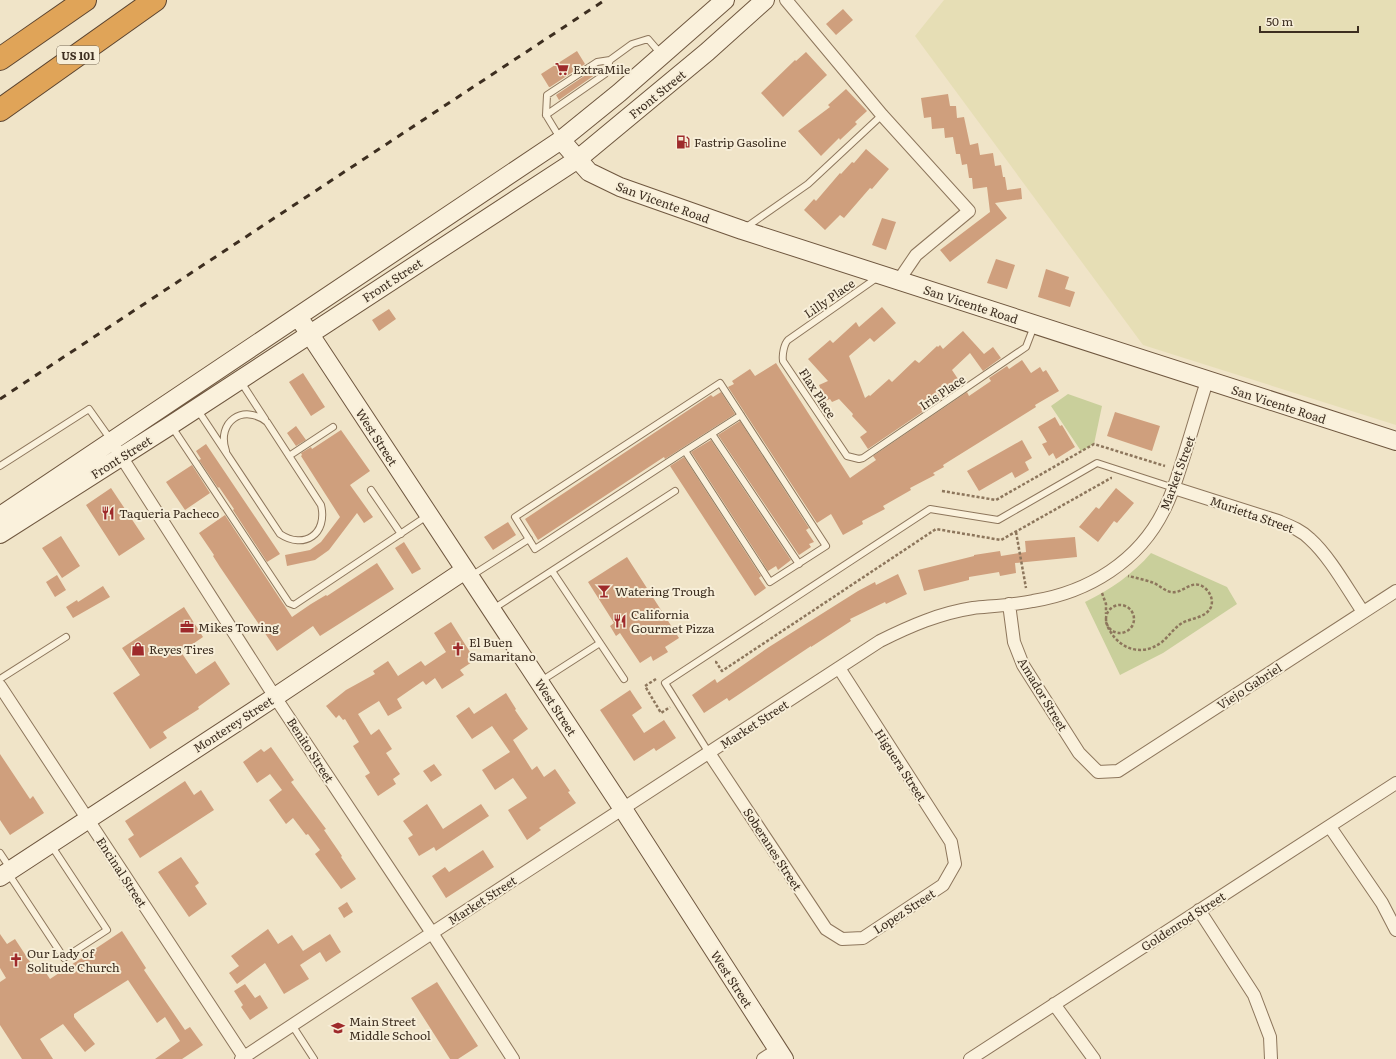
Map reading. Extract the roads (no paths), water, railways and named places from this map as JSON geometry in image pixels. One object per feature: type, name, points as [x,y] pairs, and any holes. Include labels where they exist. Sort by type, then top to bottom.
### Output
[{"type":"highway","points":[[0,59],[85,0]]},
{"type":"highway","name":"US 101","points":[[0,110],[155,0]]},
{"type":"street","name":"Front Street","points":[[0,516],[561,140],[619,93],[726,0]]},
{"type":"street","name":"Front Street","points":[[0,534],[197,409],[578,159],[707,52],[765,0]]},
{"type":"street","points":[[786,0],[882,115],[969,211],[891,278]]},
{"type":"street","name":"San Vicente Road","points":[[561,140],[589,172],[620,188],[742,230],[1396,441]]},
{"type":"street","name":"West Street","points":[[298,317],[623,809],[775,1056]]},
{"type":"street","name":"Market Street","points":[[242,1058],[880,641],[931,618],[973,608],[1053,598],[1087,586],[1103,577],[1146,539],[1165,510],[1174,488],[1207,381]]},
{"type":"street","name":"Benito Street","points":[[111,441],[275,697],[432,933],[513,1059]]},
{"type":"street","name":"Murietta Street","points":[[1174,488],[1278,521],[1295,528],[1311,539],[1327,558],[1363,612]]},
{"type":"street","name":"Monterey Street","points":[[6,873],[468,573]]},
{"type":"street","name":"Viejo Gabriel","points":[[1098,772],[1118,771],[1396,591]]},
{"type":"street","name":"Amador Street","points":[[1009,604],[1014,642],[1023,665],[1079,753],[1098,772]]},
{"type":"street","name":"Higuera Street","points":[[838,668],[951,842],[955,864]]},
{"type":"street","name":"Encinal Street","points":[[0,686],[242,1058]]},
{"type":"street","name":"Soberanes Street","points":[[709,753],[826,929],[842,939]]},
{"type":"street","name":"Goldenrod Street","points":[[970,1059],[1396,783]]},
{"type":"street","points":[[1330,827],[1382,903],[1396,930]]},
{"type":"street","name":"Lopez Street","points":[[842,939],[863,938],[943,885],[955,864]]},
{"type":"street","points":[[1199,910],[1254,995],[1270,1037],[1271,1059]]},
{"type":"street","points":[[1054,1004],[1094,1059]]},
{"type":"lane","points":[[561,140],[546,115],[547,95],[597,62],[610,60],[632,44],[648,39],[662,55]]},
{"type":"lane","points":[[546,115],[605,74],[610,60]]},
{"type":"lane","points":[[742,230],[808,184],[882,115]]},
{"type":"lane","name":"Lilly Place","points":[[788,340],[875,279],[891,278]]},
{"type":"lane","name":"Iris Place","points":[[847,456],[863,458],[1026,347],[1035,325]]},
{"type":"lane","name":"Flax Place","points":[[788,340],[786,342],[783,361],[847,456]]},
{"type":"lane","points":[[197,409],[280,534],[295,541],[304,540],[312,536],[322,523],[323,514],[321,506],[240,380]]},
{"type":"lane","points":[[685,452],[770,582],[826,546],[741,415],[720,383],[515,517],[528,539],[536,549],[741,415]]},
{"type":"lane","points":[[0,466],[89,409],[111,441]]},
{"type":"lane","points":[[226,451],[223,443],[223,435],[226,427],[234,419],[245,414],[253,414],[261,417],[267,422]]},
{"type":"lane","points":[[171,425],[289,603],[294,605],[429,515]]},
{"type":"lane","points":[[289,456],[332,428]]},
{"type":"lane","points":[[712,434],[798,564]]},
{"type":"lane","points":[[709,753],[665,683],[930,509],[998,520],[1097,463],[1174,488]]},
{"type":"lane","points":[[371,490],[401,534]]},
{"type":"lane","points":[[492,610],[675,491]]},
{"type":"lane","points":[[468,573],[528,539]]},
{"type":"lane","points":[[552,571],[624,679]]},
{"type":"lane","points":[[0,679],[66,637]]},
{"type":"lane","points":[[539,682],[600,643]]},
{"type":"lane","points":[[0,853],[6,873],[64,958],[107,930],[51,843]]},
{"type":"lane","points":[[292,1025],[314,1059]]},
{"type":"railway","points":[[0,399],[605,0]]},
{"type":"place","name":"ExtraMile","points":[[562,69]]},
{"type":"place","name":"Fastrip Gasoline","points":[[683,142]]},
{"type":"place","name":"Taqueria Pacheco","points":[[108,513]]},
{"type":"place","name":"Watering Trough","points":[[604,591]]},
{"type":"place","name":"California Gourmet Pizza","points":[[620,621]]},
{"type":"place","name":"Mikes Towing","points":[[187,627]]},
{"type":"place","name":"Reyes Tires","points":[[138,649]]},
{"type":"place","name":"El Buen Samaritano","points":[[458,649]]},
{"type":"place","name":"Our Lady of Solitude Church","points":[[16,960]]},
{"type":"place","name":"Main Street Middle School","points":[[338,1028]]}]
